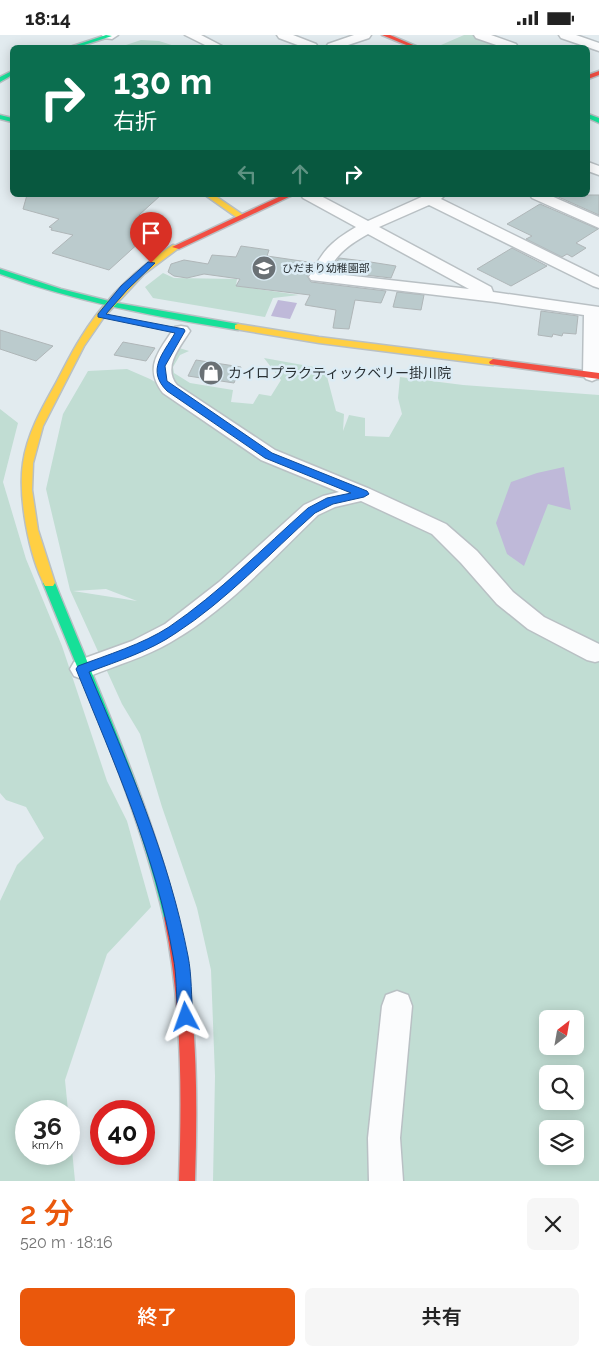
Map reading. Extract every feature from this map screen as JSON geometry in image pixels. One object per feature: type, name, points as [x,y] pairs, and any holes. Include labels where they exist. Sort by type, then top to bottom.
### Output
[{"type":"street","points":[[80,45],[110,35]]},
{"type":"street","points":[[283,35],[307,45]]},
{"type":"street","points":[[338,45],[365,35]]},
{"type":"street","points":[[384,35],[411,45]]},
{"type":"street","points":[[480,35],[507,45]]},
{"type":"street","points":[[565,35],[599,47]]},
{"type":"street","points":[[198,36],[214,45]]},
{"type":"street","points":[[212,197],[242,217]]},
{"type":"street","points":[[187,1181],[190,1077],[181,957],[154,853],[132,791],[51,591],[35,540],[28,504],[27,474],[31,445],[43,413],[63,376],[101,316],[124,288],[151,263],[176,247],[285,197]]},
{"type":"street","points":[[312,197],[370,227],[495,297]]},
{"type":"street","points":[[597,379],[597,310],[318,277],[326,258],[338,246],[370,227],[434,197],[599,283]]},
{"type":"street","points":[[542,197],[599,223]]},
{"type":"street","points":[[0,271],[26,281],[109,305],[318,341],[597,379]]},
{"type":"street","points":[[84,311],[122,319]]},
{"type":"street","points":[[181,331],[160,366],[163,382],[170,389],[268,455],[364,494],[439,529],[469,557],[505,598],[536,623],[595,653]]},
{"type":"street","points":[[506,375],[597,379]]},
{"type":"street","points":[[82,669],[123,654],[172,631],[217,595],[311,510],[330,501],[364,494]]},
{"type":"street","points":[[386,1181],[384,1138],[396,1006]]},
{"type":"green space","points":[[464,35],[474,35],[502,45],[441,45]]},
{"type":"green space","points":[[141,40],[159,41],[172,45],[126,45]]},
{"type":"green space","points":[[163,273],[174,278],[237,279],[236,286],[299,295],[273,298],[265,317],[153,298],[145,287]]},
{"type":"green space","points":[[176,347],[189,351],[180,355],[173,367],[174,373],[190,383],[233,390],[231,402],[253,404],[259,394],[271,396],[281,380],[264,358],[325,369],[336,411],[344,414],[343,431],[349,415],[365,418],[365,436],[389,437],[402,414],[398,398],[400,377],[463,385],[599,395],[599,1181],[213,1181],[215,1076],[211,970],[197,908],[162,807],[140,734],[122,704],[70,590],[46,489],[63,414],[88,371],[127,369],[150,379],[199,408],[162,374]],"holes":[[[106,589],[137,601],[73,591]]]},
{"type":"green space","points":[[0,409],[18,423],[3,482],[26,559],[62,646],[107,781],[127,821],[151,907],[107,954],[65,1080],[67,1100],[15,1100],[15,1165],[73,1165],[75,1181],[0,1181],[0,901],[17,865],[44,838],[26,807],[6,800],[0,793]]},
{"type":"shaded area","points":[[278,300],[297,303],[290,319],[271,316]]},
{"type":"shaded area","points":[[564,467],[571,510],[548,504],[524,566],[507,554],[496,523],[511,482],[537,473]]},
{"type":"building","points":[[590,195],[599,195],[599,215],[558,197],[590,197]]},
{"type":"building","points":[[26,197],[159,197],[139,215],[163,221],[109,270],[52,253],[73,235],[51,230],[52,228],[49,227],[59,219],[23,209]]},
{"type":"building","points":[[540,204],[598,229],[576,243],[586,248],[572,257],[567,254],[562,257],[526,239],[532,236],[507,224]]},
{"type":"building","points":[[241,246],[269,250],[267,256],[315,263],[307,276],[311,282],[386,291],[381,303],[355,300],[349,329],[333,328],[336,310],[305,305],[310,295],[236,286],[240,279],[204,274],[187,278],[174,276],[168,272],[171,264],[184,260],[208,264],[212,255],[236,257]]},
{"type":"building","points":[[512,248],[547,266],[511,286],[477,269]]},
{"type":"building","points":[[339,258],[396,266],[391,278],[330,271]]},
{"type":"building","points":[[397,292],[424,295],[421,310],[393,307]]},
{"type":"building","points":[[541,311],[578,316],[576,334],[563,333],[562,336],[553,334],[552,337],[538,335]]},
{"type":"building","points":[[0,330],[53,346],[36,361],[0,349]]},
{"type":"building","points":[[123,342],[155,348],[146,361],[114,355]]},
{"type":"building","points":[[196,360],[241,367],[234,383],[188,376]]},
{"type":"traffic: fast","points":[[80,45],[109,36]]},
{"type":"traffic: fast","points":[[0,80],[10,74]]},
{"type":"traffic: fast","points":[[0,117],[10,120]]},
{"type":"traffic: fast","points":[[590,117],[599,121]]},
{"type":"traffic: fast","points":[[0,271],[58,291],[117,306],[238,327]]},
{"type":"traffic: fast","points":[[49,583],[133,791],[160,871],[171,918]]},
{"type":"traffic: slow","points":[[212,197],[242,217]]},
{"type":"traffic: slow","points":[[49,583],[33,530],[27,490],[30,450],[38,426],[80,346],[101,315],[120,293],[152,263],[176,247]]},
{"type":"traffic: slow","points":[[238,327],[319,340],[493,362]]},
{"type":"traffic: jam","points":[[385,35],[410,45]]},
{"type":"traffic: jam","points":[[590,76],[599,73]]},
{"type":"traffic: jam","points":[[176,247],[285,197]]},
{"type":"traffic: jam","points":[[493,362],[599,376]]},
{"type":"traffic: jam","points":[[171,918],[178,950],[186,1016],[189,1082],[187,1181]]},
{"type":"place","name":"ひだまり幼稚園部","points":[[264,268]]},
{"type":"place","name":"カイロプラクティックベリー掛川院","points":[[211,373]]},
{"type":"route","points":[[151,263],[124,288],[101,316],[181,331],[160,366],[163,382],[170,389],[268,455],[364,494],[330,501],[311,510],[217,595],[172,631],[123,654],[82,669],[132,791],[160,871],[181,957],[186,1017]]}]
